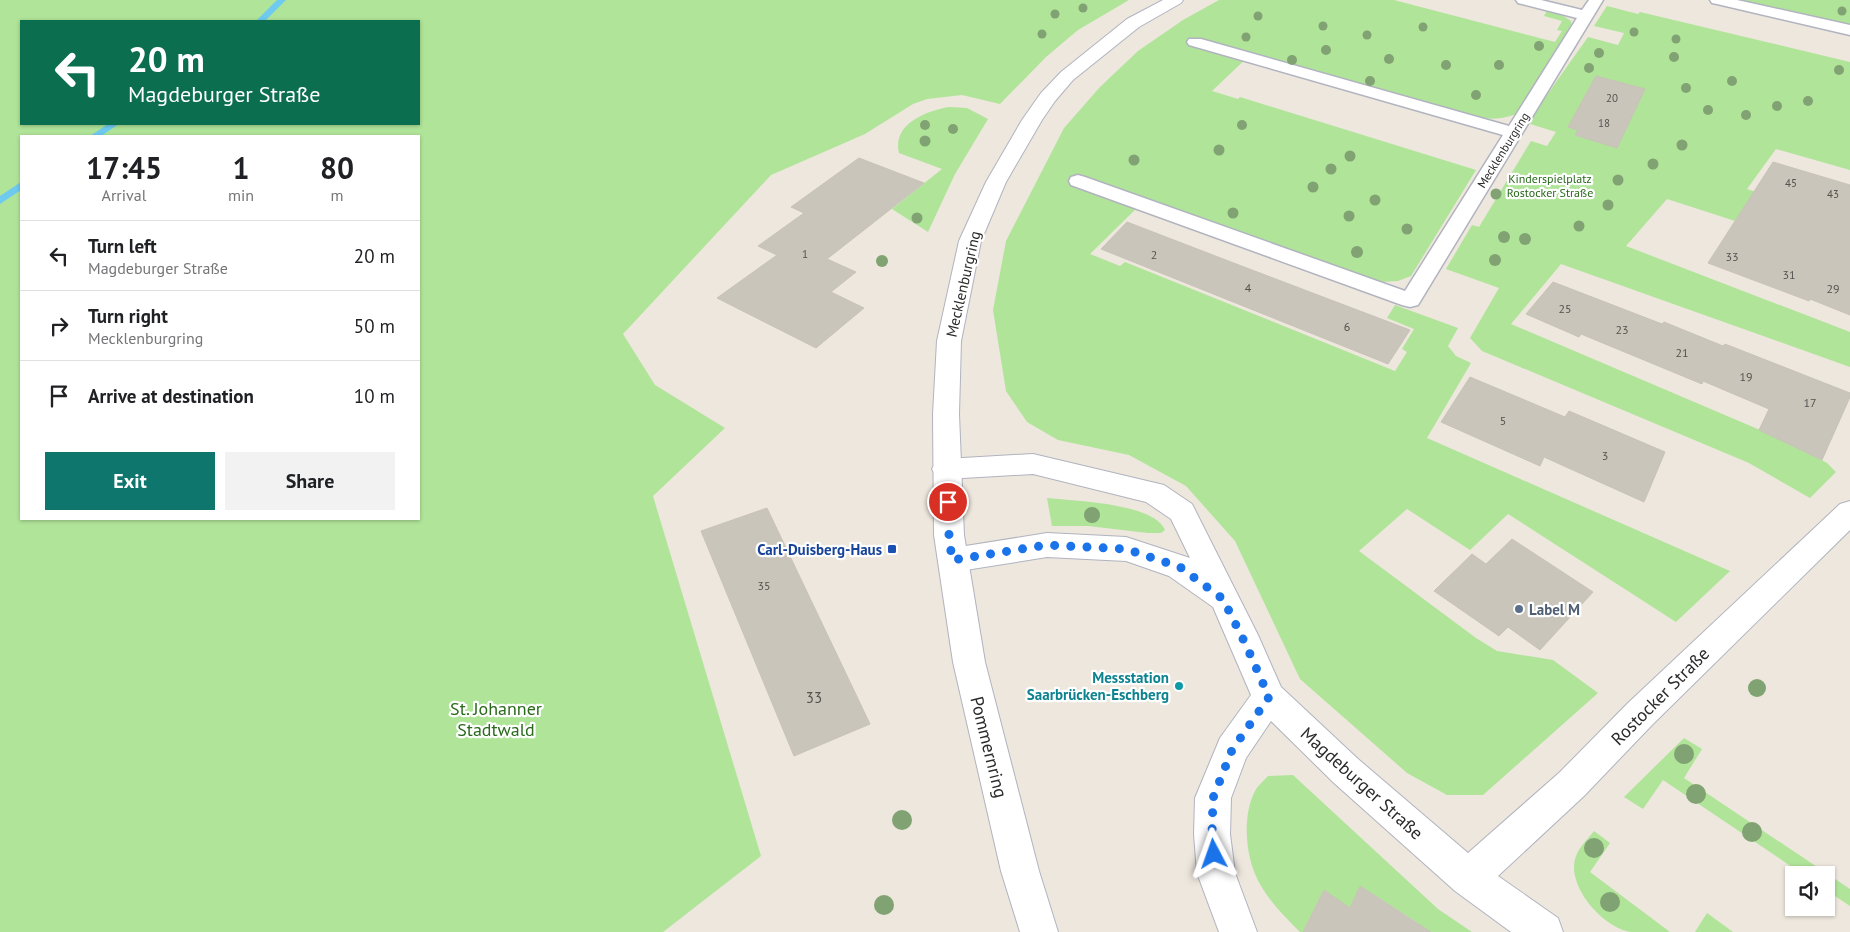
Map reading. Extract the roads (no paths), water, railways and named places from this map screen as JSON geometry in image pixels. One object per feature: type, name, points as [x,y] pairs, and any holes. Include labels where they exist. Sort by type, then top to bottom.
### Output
[{"type":"street","name":"Mecklenburgring","points":[[952,560],[946,469],[946,388],[951,333],[970,241],[996,182],[1048,96],[1067,76],[1133,23],[1175,0]]},
{"type":"street","name":"Magdeburger Straße","points":[[946,469],[1033,464],[1154,493],[1182,512],[1269,697],[1346,771],[1468,878],[1544,932]]},
{"type":"street","name":"Rostocker Straße","points":[[1468,878],[1572,784],[1640,714],[1850,512]]},
{"type":"street","name":"Magdeburger Straße","points":[[952,560],[1047,545],[1126,549],[1180,567],[1223,599]]},
{"type":"street","name":"Pommernring","points":[[952,560],[969,662],[978,702],[1020,871],[1038,932]]},
{"type":"street","points":[[1238,932],[1216,873],[1212,834],[1213,798],[1232,750],[1269,697]]},
{"type":"lane","points":[[1523,0],[1587,16]]},
{"type":"lane","name":"Mecklenburgring","points":[[1078,181],[1410,300],[1596,0]]},
{"type":"lane","points":[[1717,0],[1850,30]]},
{"type":"lane","points":[[1195,42],[1514,133]]},
{"type":"waterway","points":[[261,20],[282,0]]},
{"type":"waterway","points":[[97,135],[112,125]]},
{"type":"waterway","points":[[0,201],[20,186]]},
{"type":"place","name":"Carl-Duisberg-Haus","points":[[892,549]]},
{"type":"place","name":"Label M","points":[[1519,609]]},
{"type":"place","name":"Messstation Saarbrücken-Eschberg","points":[[1179,686]]},
{"type":"park label","name":"Kinderspielplatz Rostocker Straße","points":[[1550,185]]},
{"type":"park label","name":"St. Johanner Stadtwald","points":[[496,718]]}]
